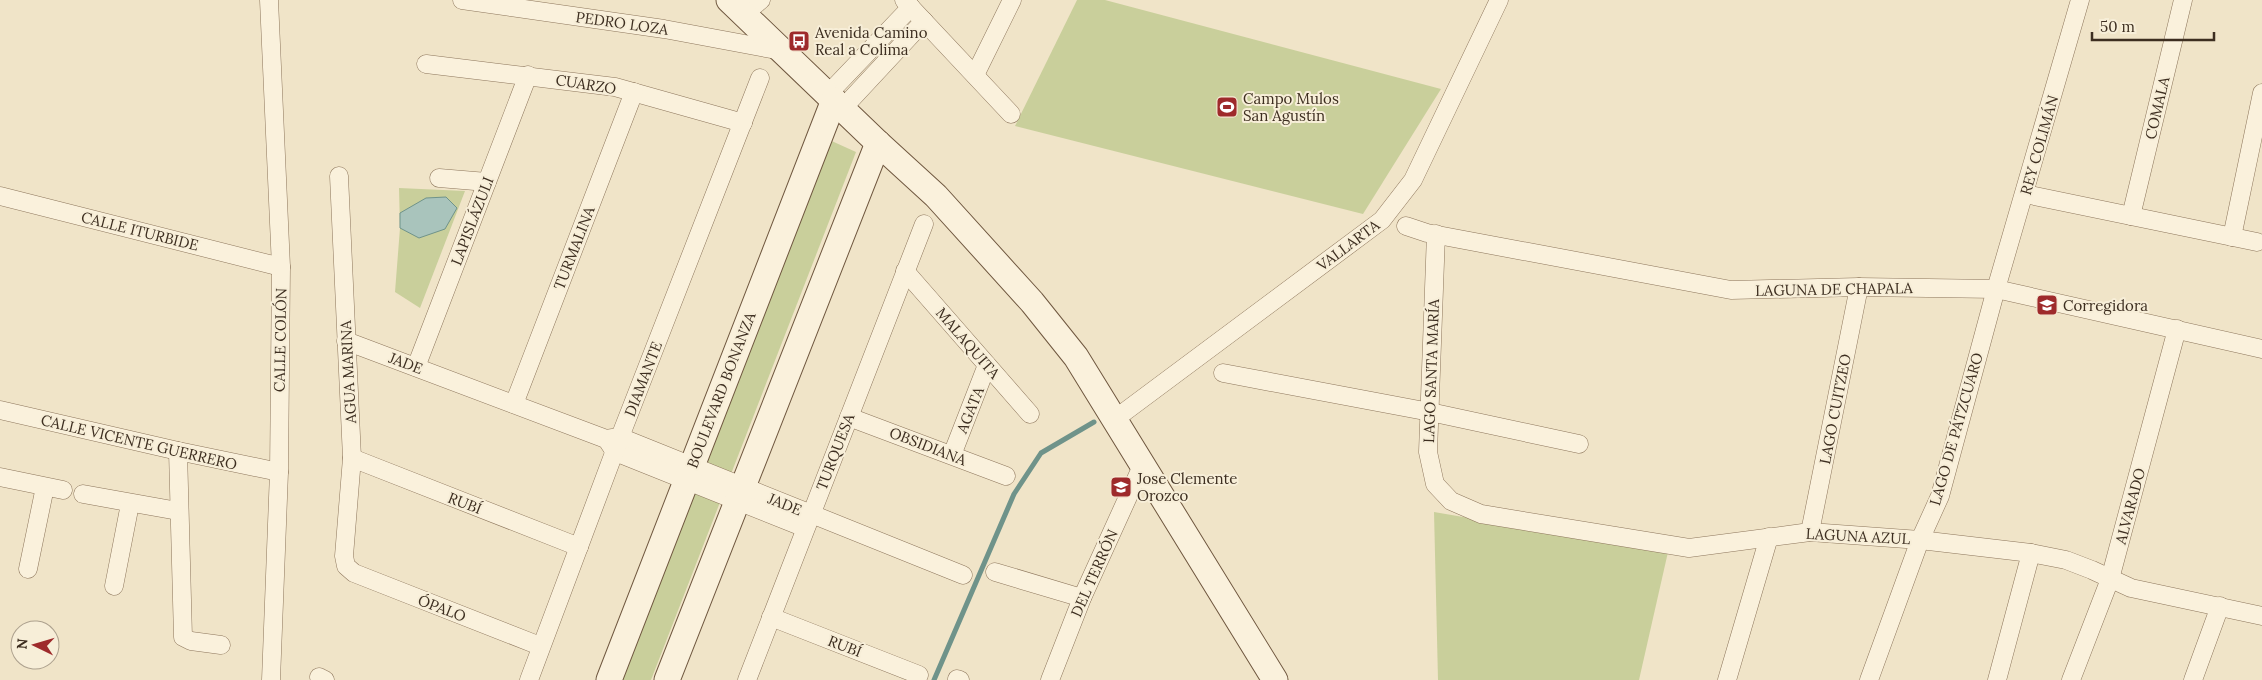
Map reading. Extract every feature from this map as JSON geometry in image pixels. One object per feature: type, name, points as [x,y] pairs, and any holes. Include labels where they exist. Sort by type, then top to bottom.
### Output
[{"type":"street","name":"CALLE COLÓN","points":[[269,0],[281,267],[279,472],[271,680]]},
{"type":"street","name":"PEDRO LOZA","points":[[462,0],[664,29],[782,51]]},
{"type":"street","points":[[975,75],[1012,0]]},
{"type":"street","name":"VALLARTA","points":[[1114,419],[1382,220],[1413,180],[1499,0]]},
{"type":"street","name":"REY COLIMÁN","points":[[1996,289],[2080,0]]},
{"type":"street","name":"COMALA","points":[[2131,216],[2183,0]]},
{"type":"street","points":[[745,4],[782,51],[936,196],[1032,302],[1076,357],[1275,680]]},
{"type":"street","points":[[835,101],[908,4],[1011,114]]},
{"type":"street","points":[[835,101],[924,21]]},
{"type":"street","name":"CUARZO","points":[[426,64],[615,87],[743,123]]},
{"type":"street","name":"LAPISLÁZULI","points":[[416,367],[528,75]]},
{"type":"street","name":"DIAMANTE","points":[[529,680],[540,646],[579,547],[614,442],[760,78]]},
{"type":"street","name":"TURMALINA","points":[[514,404],[634,92]]},
{"type":"street","points":[[2232,238],[2262,93]]},
{"type":"street","name":"BOULEVARD BONANZA","points":[[609,680],[688,473],[835,101]]},
{"type":"street","points":[[667,680],[878,143]]},
{"type":"street","name":"AGUA MARINA","points":[[339,176],[352,458],[344,556],[346,566]]},
{"type":"street","points":[[439,178],[487,182]]},
{"type":"street","points":[[2024,194],[2257,242]]},
{"type":"street","name":"CALLE ITURBIDE","points":[[0,196],[281,267]]},
{"type":"street","name":"TURQUESA","points":[[747,680],[924,224]]},
{"type":"street","name":"LAGUNA DE CHAPALA","points":[[1406,226],[1436,234],[1730,290],[1859,287],[1996,289],[2177,328],[2262,349]]},
{"type":"street","name":"LAGO SANTA MARÍA","points":[[1436,234],[1428,452],[1435,484],[1451,501]]},
{"type":"street","name":"MALAQUITA","points":[[905,271],[1030,414]]},
{"type":"street","name":"LAGO CUITZEO","points":[[1810,532],[1859,287]]},
{"type":"street","name":"LAGO DE PÁTZCUARO","points":[[1869,680],[1920,540],[1940,496],[1996,289]]},
{"type":"street","name":"ALVARADO","points":[[2071,680],[2110,579],[2177,328]]},
{"type":"street","name":"JADE","points":[[346,341],[614,442],[808,522],[963,575]]},
{"type":"street","name":"AGATA","points":[[952,455],[987,365]]},
{"type":"street","points":[[1223,373],[1430,412],[1579,444]]},
{"type":"street","name":"CALLE VICENTE GUERRERO","points":[[0,410],[178,452],[279,472]]},
{"type":"street","name":"OBSIDIANA","points":[[849,416],[1006,476]]},
{"type":"street","points":[[178,452],[178,511],[183,637],[191,641],[220,645]]},
{"type":"street","name":"RUBÍ","points":[[352,458],[579,547]]},
{"type":"street","name":"DEL TERRÓN","points":[[1050,680],[1082,598],[1142,466]]},
{"type":"street","points":[[0,477],[63,490]]},
{"type":"street","points":[[28,569],[46,487]]},
{"type":"street","points":[[83,494],[130,504],[178,511]]},
{"type":"street","name":"LAGUNA AZUL","points":[[1451,501],[1480,514],[1689,548],[1810,532],[1920,540],[2031,553],[2066,560],[2131,588],[2160,596],[2220,606],[2262,616]]},
{"type":"street","points":[[114,586],[130,504]]},
{"type":"street","points":[[1727,680],[1769,537]]},
{"type":"street","points":[[1997,680],[2031,553]]},
{"type":"street","name":"ÓPALO","points":[[346,566],[354,573],[540,646]]},
{"type":"street","points":[[995,572],[1082,598]]},
{"type":"street","points":[[2193,680],[2220,606]]},
{"type":"street","name":"RUBÍ","points":[[771,617],[919,675]]},
{"type":"green space","name":"Campo Mulos San Agustín","points":[[1077,0],[1105,0],[1441,89],[1363,214],[1015,126]]},
{"type":"green space","points":[[825,138],[856,152],[651,680],[613,680]]},
{"type":"green space","points":[[399,188],[465,191],[420,308],[395,292],[400,228]]},
{"type":"green space","points":[[1434,512],[1668,552],[1639,680],[1438,680]]},
{"type":"water","points":[[446,197],[457,208],[445,229],[419,238],[400,228],[400,213],[426,198]]},
{"type":"waterway","points":[[934,680],[1014,494],[1041,453],[1094,422]]},
{"type":"place","name":"Avenida Camino Real a Colima","points":[[799,41]]},
{"type":"place","name":"Campo Mulos San Agustín","points":[[1227,107]]},
{"type":"place","name":"Corregidora","points":[[2047,305]]},
{"type":"place","name":"Jose Clemente Orozco","points":[[1121,487]]}]
